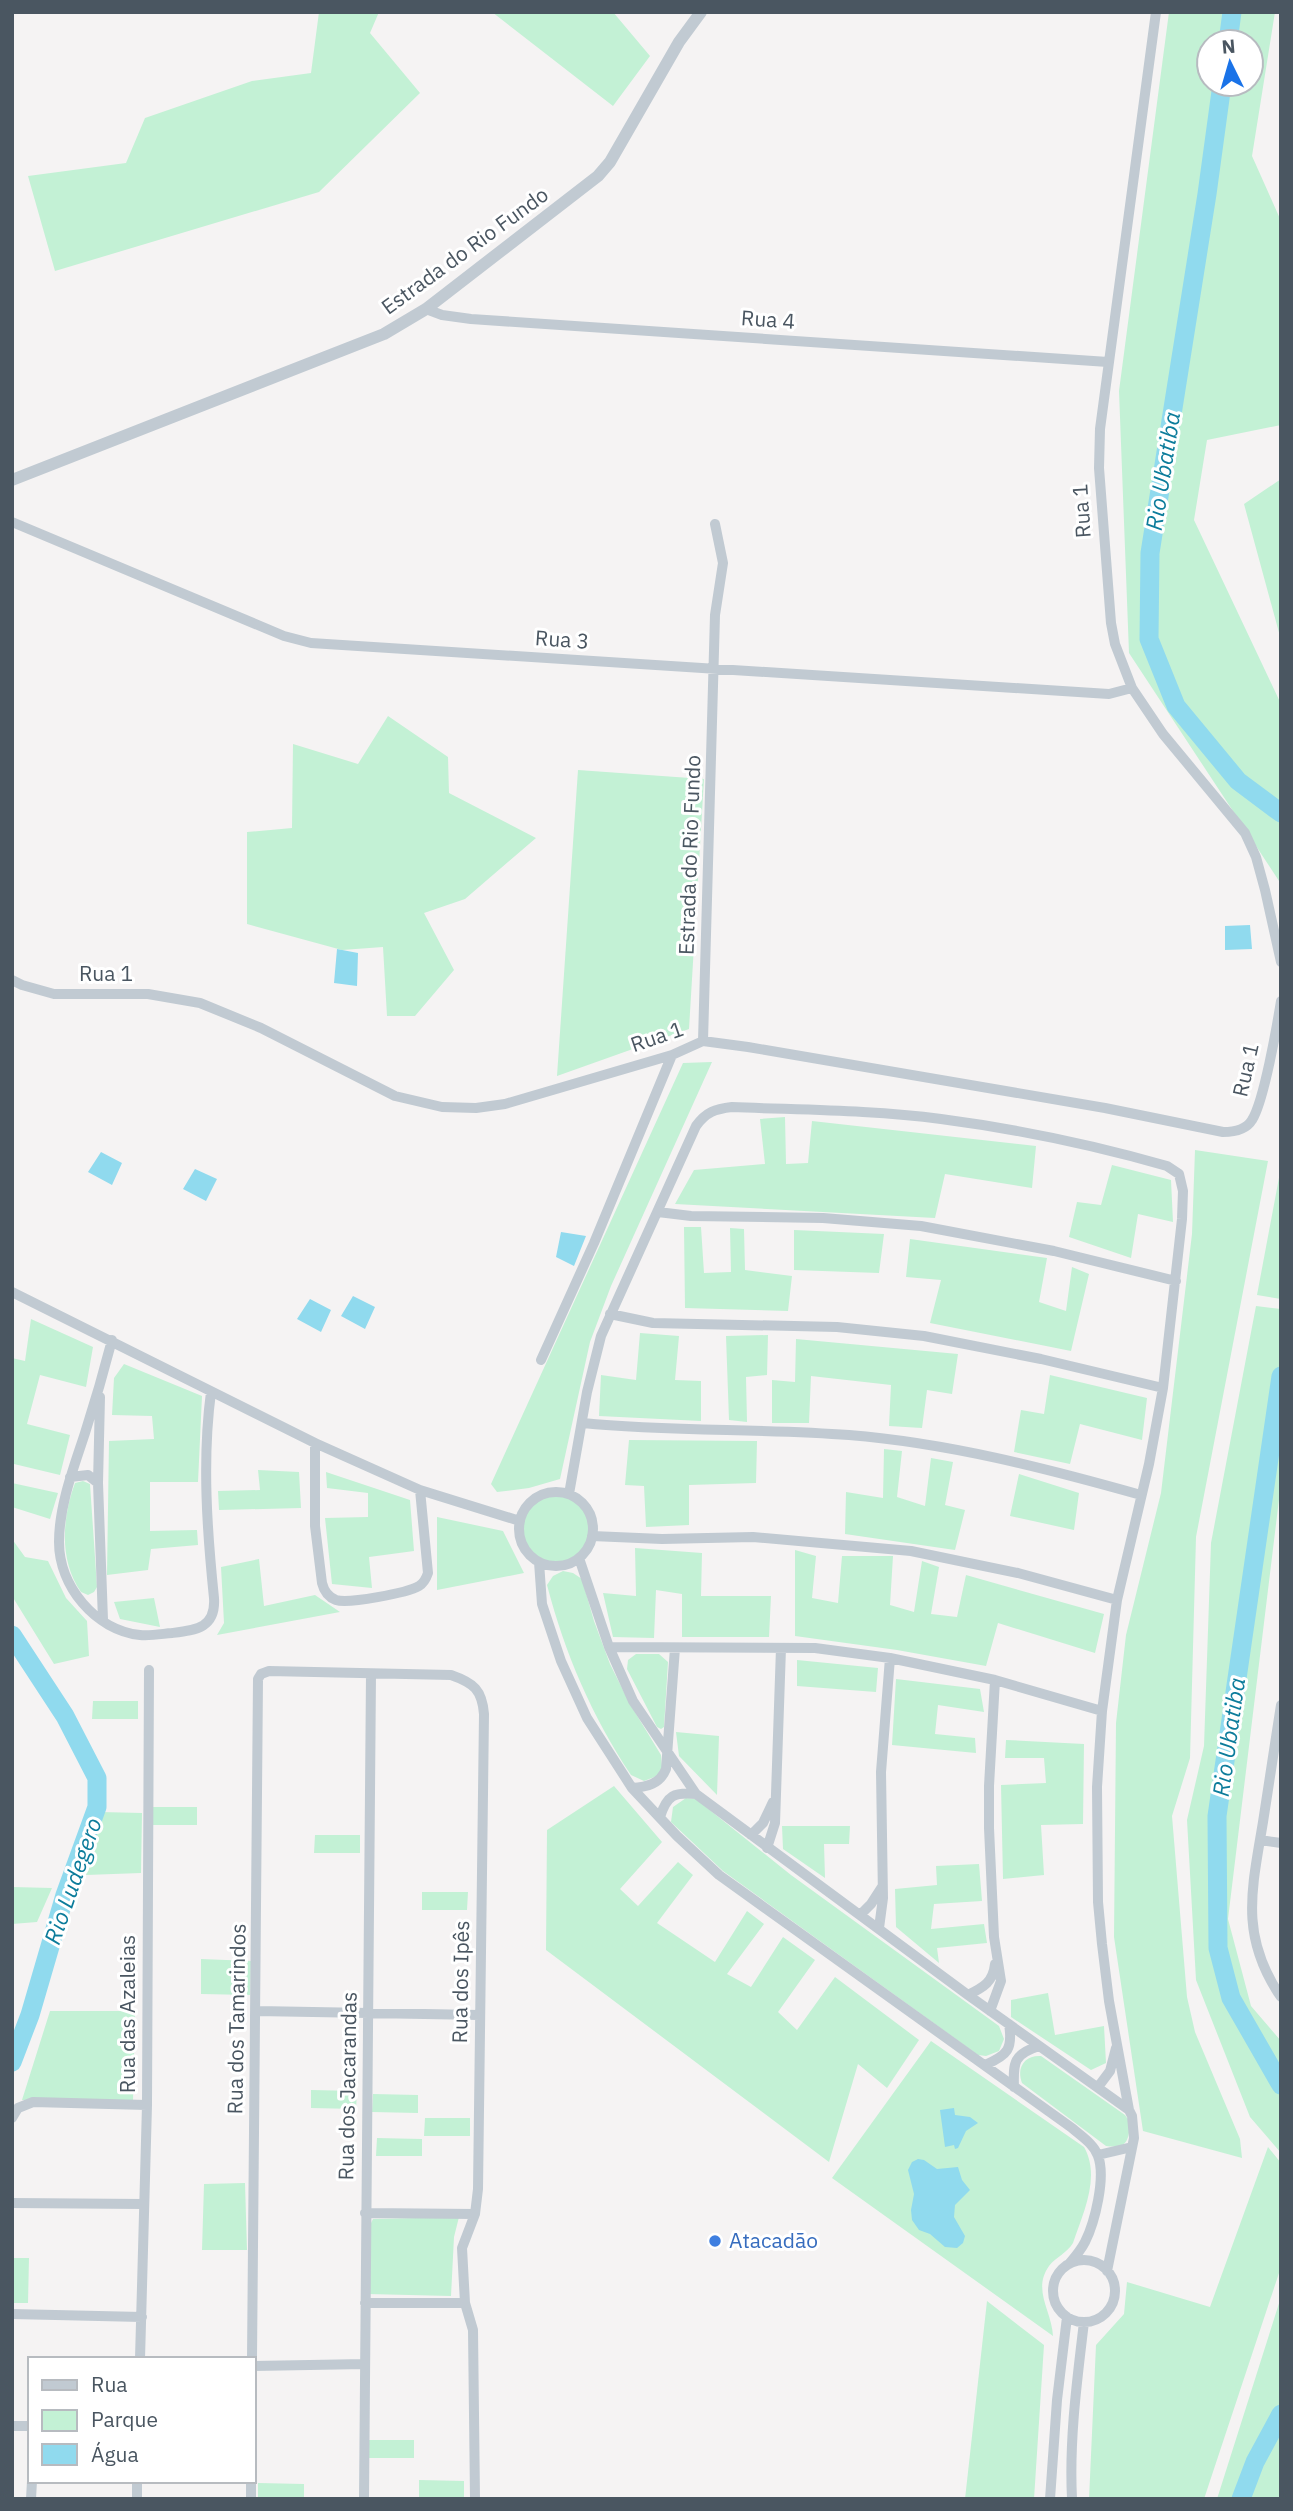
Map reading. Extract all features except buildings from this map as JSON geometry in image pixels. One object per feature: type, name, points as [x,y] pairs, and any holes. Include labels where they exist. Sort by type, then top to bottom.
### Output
[{"type":"street","name":"Estrada do Rio Fundo","points":[[12,480],[365,343],[426,309],[598,176],[610,162],[679,42],[701,12]]},
{"type":"street","name":"Rua 1","points":[[1156,12],[1100,429],[1099,468],[1111,623],[1115,644],[1132,688],[1163,734],[1245,833],[1256,857],[1281,962]]},
{"type":"street","name":"Rua 4","points":[[426,309],[442,315],[471,319],[1108,362]]},
{"type":"street","name":"Rua 3","points":[[12,522],[297,640],[335,645],[1109,694],[1132,688]]},
{"type":"street","name":"Estrada do Rio Fundo","points":[[703,1041],[715,615],[723,562],[715,524]]},
{"type":"street","name":"Rua 1","points":[[12,980],[54,993],[148,994],[200,1003],[261,1028],[395,1096],[442,1107],[476,1108],[505,1104],[673,1055],[703,1041],[748,1046],[1105,1108],[1223,1132],[1240,1130],[1252,1121],[1281,1001]]},
{"type":"street","points":[[541,1360],[594,1243],[673,1055]]},
{"type":"street","points":[[539,1562],[542,1604],[561,1661],[587,1718],[632,1788],[677,1836],[719,1875],[1072,2128],[1098,2155],[1100,2183],[1092,2225],[1084,2244],[1062,2270],[1053,2286],[1055,2304],[1067,2317],[1084,2322],[1103,2315],[1114,2299],[1115,2289],[1107,2271],[1132,2147],[1133,2126],[1109,2001],[1098,1902],[1097,1787],[1102,1711],[1117,1600],[1163,1388],[1176,1281],[1183,1191],[1179,1174],[1155,1162],[942,1119],[854,1111],[732,1107],[715,1109],[702,1117],[696,1126],[601,1336],[587,1392],[569,1494]]},
{"type":"street","points":[[658,1212],[691,1216],[823,1218],[921,1226],[1043,1249],[1176,1281]]},
{"type":"street","points":[[12,1292],[314,1443],[420,1490],[520,1521]]},
{"type":"street","points":[[610,1314],[653,1323],[837,1327],[924,1336],[1041,1359],[1163,1388]]},
{"type":"street","points":[[112,1340],[71,1477],[59,1543],[64,1570],[77,1599],[103,1620],[130,1633],[158,1635],[194,1630],[209,1621],[213,1614],[207,1494],[207,1436],[211,1392]]},
{"type":"street","points":[[100,1386],[98,1483],[103,1620]]},
{"type":"street","points":[[583,1423],[659,1430],[785,1431],[936,1445],[1037,1467],[1141,1495]]},
{"type":"street","points":[[314,1443],[316,1526],[322,1583],[324,1590],[335,1600],[355,1601],[412,1589],[424,1581],[428,1573],[420,1490]]},
{"type":"street","points":[[71,1477],[88,1475],[98,1483]]},
{"type":"street","points":[[544,1494],[569,1494],[580,1501],[593,1523],[592,1535],[585,1552],[579,1558],[559,1566],[539,1562],[529,1555],[522,1545],[519,1533],[524,1509],[544,1494]]},
{"type":"street","points":[[592,1535],[662,1539],[753,1537],[911,1551],[1018,1573],[1117,1600]]},
{"type":"street","points":[[579,1558],[609,1647],[633,1701],[696,1794],[1129,2110]]},
{"type":"street","points":[[77,1599],[93,1601],[102,1592]]},
{"type":"street","points":[[609,1647],[815,1648],[890,1658],[995,1679],[1102,1711]]},
{"type":"street","points":[[632,1788],[646,1787],[663,1776],[668,1754],[675,1648]]},
{"type":"street","points":[[767,1848],[775,1823],[781,1648]]},
{"type":"street","points":[[879,1928],[883,1907],[881,1772],[890,1658]]},
{"type":"street","name":"Rua das Azaleias","points":[[140,2357],[147,2105],[149,1670]]},
{"type":"street","name":"Rua dos Ipês","points":[[258,1679],[261,1674],[269,1671],[451,1675],[472,1685],[483,1699],[479,2170],[475,2214],[462,2248],[465,2303],[474,2330],[475,2499]]},
{"type":"street","name":"Rua dos Jacarandas","points":[[364,2499],[365,2213],[370,2014],[370,1674]]},
{"type":"street","name":"Rua dos Tamarindos","points":[[252,2357],[258,1679]]},
{"type":"street","points":[[968,1995],[987,1985],[993,1977],[995,1956],[989,1786],[995,1679]]},
{"type":"street","points":[[1281,1705],[1251,1889],[1252,1923],[1262,1963],[1281,1997]]},
{"type":"street","points":[[660,1817],[672,1796],[681,1793],[696,1794]]},
{"type":"street","points":[[751,1835],[763,1823],[774,1798]]},
{"type":"street","points":[[1260,1840],[1281,1843]]},
{"type":"street","points":[[861,1914],[883,1887]]},
{"type":"street","points":[[990,2011],[1001,1982],[995,1956]]},
{"type":"street","points":[[257,2011],[480,2015]]},
{"type":"street","points":[[985,2065],[1004,2055],[1010,2047],[1009,2024]]},
{"type":"street","points":[[1098,2087],[1110,2071],[1117,2044]]},
{"type":"street","points":[[1014,2087],[1014,2063],[1019,2055],[1039,2046]]},
{"type":"street","points":[[12,2118],[18,2108],[33,2102],[147,2105]]},
{"type":"street","points":[[1098,2155],[1132,2147]]},
{"type":"street","points":[[1100,2183],[1112,2189],[1123,2190]]},
{"type":"street","points":[[12,2203],[144,2204]]},
{"type":"street","points":[[365,2213],[475,2214]]},
{"type":"street","points":[[1092,2225],[1104,2225],[1114,2230]]},
{"type":"street","points":[[1069,2264],[1089,2261],[1107,2271]]},
{"type":"street","points":[[365,2303],[465,2303]]},
{"type":"street","points":[[12,2314],[142,2318]]},
{"type":"street","points":[[1051,2499],[1057,2400],[1067,2317]]},
{"type":"street","points":[[1072,2499],[1074,2420],[1084,2322]]},
{"type":"street","points":[[256,2366],[365,2364]]},
{"type":"green space","points":[[319,12],[379,12],[370,33],[420,93],[319,192],[55,271],[28,176],[126,163],[145,118],[252,81],[311,73]]},
{"type":"green space","points":[[492,12],[613,12],[650,56],[613,106]]},
{"type":"green space","points":[[1169,12],[1275,12],[1265,75],[1265,28],[1195,28],[1195,98],[1261,98],[1252,156],[1281,221],[1281,425],[1207,440],[1194,520],[1281,704],[1281,884],[1129,653],[1119,391]]},
{"type":"green space","points":[[1281,479],[1281,640],[1244,504]]},
{"type":"green space","points":[[388,716],[448,757],[449,793],[536,838],[465,899],[424,913],[454,970],[415,1016],[387,1016],[383,947],[342,950],[247,924],[247,832],[292,828],[293,744],[358,764]]},
{"type":"green space","points":[[578,770],[704,779],[689,1029],[557,1076]]},
{"type":"green space","points":[[712,1062],[611,1286],[590,1342],[560,1479],[529,1488],[497,1492],[491,1484],[683,1063]]},
{"type":"green space","points":[[785,1117],[786,1164],[808,1163],[812,1121],[1036,1146],[1032,1188],[945,1174],[935,1218],[675,1204],[694,1170],[765,1164],[760,1119]]},
{"type":"green space","points":[[1195,1150],[1268,1161],[1196,1537],[1190,1758],[1172,1816],[1187,1997],[1195,2032],[1240,2139],[1242,2158],[1143,2131],[1114,1937],[1116,1723],[1126,1635],[1161,1493],[1192,1234]]},
{"type":"green space","points":[[1112,1165],[1171,1180],[1173,1222],[1138,1214],[1131,1258],[1069,1237],[1077,1202],[1101,1205]]},
{"type":"green space","points":[[1281,1167],[1281,1299],[1257,1295]]},
{"type":"green space","points":[[684,1227],[701,1227],[704,1273],[731,1272],[730,1228],[744,1229],[745,1270],[792,1276],[788,1311],[685,1308]]},
{"type":"green space","points":[[794,1230],[884,1234],[879,1273],[794,1270]]},
{"type":"green space","points":[[910,1239],[1047,1258],[1039,1302],[1066,1311],[1072,1267],[1089,1274],[1071,1351],[930,1323],[941,1280],[906,1277]]},
{"type":"green space","points":[[1256,1306],[1281,1309],[1281,1483],[1228,1919],[1251,2006],[1281,2041],[1281,2153],[1250,2117],[1196,1980],[1187,1820],[1204,1746],[1211,1543]]},
{"type":"green space","points":[[31,1319],[93,1347],[86,1387],[40,1375],[27,1424],[70,1435],[60,1475],[14,1464],[12,1467],[12,1358],[25,1361]]},
{"type":"green space","points":[[640,1333],[679,1336],[675,1380],[701,1381],[701,1421],[599,1416],[601,1375],[636,1380]]},
{"type":"green space","points":[[768,1335],[767,1375],[746,1377],[747,1422],[729,1420],[726,1336]]},
{"type":"green space","points":[[796,1339],[958,1354],[952,1394],[927,1390],[922,1428],[889,1426],[891,1385],[811,1376],[809,1423],[772,1423],[772,1380],[795,1382]]},
{"type":"green space","points":[[124,1364],[202,1396],[198,1482],[150,1482],[150,1531],[197,1530],[198,1545],[151,1549],[148,1570],[107,1575],[109,1441],[154,1439],[152,1416],[112,1415],[114,1378]]},
{"type":"green space","points":[[1050,1375],[1147,1398],[1142,1440],[1080,1424],[1070,1464],[1014,1452],[1021,1410],[1044,1414]]},
{"type":"green space","points":[[629,1440],[757,1441],[756,1483],[689,1485],[689,1525],[646,1527],[644,1486],[625,1485]]},
{"type":"green space","points":[[884,1449],[902,1451],[897,1497],[925,1506],[931,1458],[953,1462],[945,1505],[965,1510],[955,1550],[845,1534],[846,1492],[883,1498]]},
{"type":"green space","points":[[258,1470],[299,1472],[301,1508],[219,1510],[218,1491],[260,1490]]},
{"type":"green space","points":[[326,1472],[410,1500],[414,1551],[369,1557],[372,1588],[332,1584],[325,1518],[368,1517],[368,1493],[327,1488]]},
{"type":"green space","points":[[1019,1474],[1079,1493],[1074,1530],[1010,1516]]},
{"type":"green space","points":[[83,1481],[90,1484],[97,1587],[88,1595],[81,1592],[74,1580],[65,1539],[67,1510],[75,1483]]},
{"type":"green space","points":[[12,1483],[58,1493],[50,1519],[12,1507]]},
{"type":"green space","points":[[556,1496],[569,1499],[579,1506],[586,1516],[589,1529],[586,1542],[579,1552],[569,1559],[556,1562],[543,1559],[533,1552],[526,1542],[523,1529],[526,1516],[533,1506],[543,1499]]},
{"type":"green space","points":[[437,1517],[503,1531],[524,1573],[437,1590]]},
{"type":"green space","points":[[12,1539],[25,1557],[48,1561],[66,1598],[87,1621],[89,1656],[54,1664],[12,1596]]},
{"type":"green space","points":[[635,1548],[702,1553],[701,1596],[771,1596],[769,1637],[682,1637],[682,1594],[656,1590],[654,1638],[613,1637],[603,1593],[636,1596]]},
{"type":"green space","points":[[795,1550],[816,1556],[812,1598],[838,1603],[842,1556],[893,1556],[890,1605],[914,1612],[922,1561],[939,1567],[931,1614],[957,1617],[966,1575],[1104,1614],[1095,1653],[998,1623],[986,1666],[795,1636]]},
{"type":"green space","points":[[259,1559],[264,1606],[315,1595],[340,1612],[217,1635],[224,1623],[221,1567]]},
{"type":"green space","points":[[563,1571],[582,1579],[610,1664],[630,1704],[661,1755],[662,1768],[657,1776],[644,1781],[631,1775],[581,1684],[547,1585],[553,1576]]},
{"type":"green space","points":[[154,1598],[160,1627],[120,1619],[114,1602]]},
{"type":"green space","points":[[636,1654],[659,1654],[668,1662],[664,1727],[661,1729],[657,1727],[627,1669],[628,1660]]},
{"type":"green space","points":[[797,1660],[878,1668],[876,1692],[797,1686]]},
{"type":"green space","points":[[896,1679],[980,1689],[984,1712],[938,1705],[935,1734],[975,1738],[976,1753],[892,1745]]},
{"type":"green space","points":[[93,1701],[138,1701],[138,1719],[92,1719]]},
{"type":"green space","points":[[676,1732],[719,1736],[717,1795],[679,1756]]},
{"type":"green space","points":[[1006,1740],[1084,1744],[1083,1824],[1041,1825],[1044,1875],[1003,1879],[1001,1785],[1046,1783],[1044,1758],[1005,1758]]},
{"type":"green space","points":[[614,1786],[662,1842],[620,1889],[638,1906],[678,1862],[693,1875],[657,1923],[715,1962],[747,1911],[764,1924],[727,1974],[751,1987],[783,1937],[815,1960],[778,2012],[797,2030],[835,1977],[919,2040],[887,2088],[858,2064],[829,2162],[546,1950],[547,1830]]},
{"type":"green space","points":[[686,1798],[696,1799],[791,1875],[999,2026],[1004,2039],[999,2051],[986,2056],[978,2055],[723,1871],[671,1822],[673,1807]]},
{"type":"green space","points":[[152,1807],[197,1807],[197,1825],[152,1825]]},
{"type":"green space","points":[[100,1812],[142,1813],[141,1873],[86,1875]]},
{"type":"green space","points":[[782,1826],[850,1826],[849,1844],[824,1844],[825,1878],[783,1849]]},
{"type":"green space","points":[[315,1835],[360,1835],[360,1853],[314,1853]]},
{"type":"green space","points":[[979,1864],[982,1901],[934,1904],[931,1929],[984,1924],[987,1943],[937,1948],[939,1963],[896,1927],[895,1889],[937,1885],[936,1866]]},
{"type":"green space","points":[[12,1887],[52,1888],[37,1922],[12,1924]]},
{"type":"green space","points":[[422,1892],[468,1892],[467,1910],[422,1910]]},
{"type":"green space","points":[[201,1959],[251,1961],[250,1995],[201,1994]]},
{"type":"green space","points":[[1048,1993],[1055,2035],[1104,2026],[1106,2063],[1091,2070],[1011,2017],[1011,2000]]},
{"type":"green space","points":[[50,2011],[135,2011],[133,2101],[22,2100]]},
{"type":"green space","points":[[931,2041],[1084,2147],[1089,2159],[1089,2195],[1073,2243],[1049,2266],[1042,2284],[1053,2336],[832,2178]]},
{"type":"green space","points":[[1035,2056],[1041,2056],[1125,2115],[1130,2122],[1128,2139],[1123,2145],[1106,2146],[1022,2083],[1020,2072],[1023,2063]]},
{"type":"green space","points":[[311,2090],[357,2091],[356,2109],[311,2108]]},
{"type":"green space","points":[[373,2094],[418,2095],[418,2113],[372,2112]]},
{"type":"green space","points":[[425,2118],[470,2118],[470,2136],[424,2136]]},
{"type":"green space","points":[[377,2138],[422,2139],[422,2156],[376,2156]]},
{"type":"green space","points":[[1268,2147],[1281,2163],[1281,2267],[1204,2499],[1089,2499],[1096,2345],[1124,2314],[1127,2282],[1210,2307]]},
{"type":"green space","points":[[245,2183],[247,2250],[202,2250],[204,2184]]},
{"type":"green space","points":[[459,2217],[454,2237],[451,2296],[367,2294],[369,2227],[373,2219]]},
{"type":"green space","points":[[12,2258],[29,2258],[28,2303],[12,2303]]},
{"type":"green space","points":[[1281,2297],[1281,2499],[1217,2499]]},
{"type":"green space","points":[[987,2301],[1044,2345],[1034,2499],[965,2499]]},
{"type":"green space","points":[[369,2440],[414,2440],[414,2458],[368,2458]]},
{"type":"green space","points":[[419,2480],[464,2481],[464,2498],[419,2498]]},
{"type":"green space","points":[[258,2483],[304,2484],[304,2499],[258,2499]]},
{"type":"water","points":[[1250,925],[1252,949],[1225,950],[1225,926]]},
{"type":"water","points":[[337,949],[358,953],[357,986],[334,983]]},
{"type":"water","points":[[101,1152],[122,1163],[112,1185],[88,1172]]},
{"type":"water","points":[[195,1169],[217,1179],[206,1201],[183,1189]]},
{"type":"water","points":[[561,1232],[586,1236],[574,1266],[556,1257]]},
{"type":"water","points":[[353,1296],[375,1307],[365,1329],[341,1316]]},
{"type":"water","points":[[310,1299],[331,1310],[321,1332],[297,1319]]},
{"type":"water","points":[[954,2108],[955,2115],[970,2117],[978,2123],[966,2131],[955,2149],[954,2145],[945,2147],[940,2110]]},
{"type":"water","points":[[918,2159],[937,2169],[958,2167],[962,2180],[970,2190],[955,2205],[954,2217],[965,2236],[963,2243],[957,2248],[945,2247],[930,2234],[919,2230],[912,2220],[914,2194],[908,2170],[912,2162]]},
{"type":"waterway","name":"Rio Ubatiba","points":[[1230,28],[1232,12]]},
{"type":"waterway","name":"Rio Ubatiba","points":[[1220,98],[1150,553],[1149,639],[1176,706],[1238,781],[1281,813]]},
{"type":"waterway","name":"Rio Ubatiba","points":[[1281,1376],[1217,1816],[1218,1948],[1231,1998],[1281,2085]]},
{"type":"waterway","name":"Rio Ludegero","points":[[12,1635],[65,1716],[97,1778],[97,1807],[65,1895],[30,2015],[12,2062]]},
{"type":"waterway","name":"Rio Ubatiba","points":[[1241,2499],[1255,2462],[1281,2414]]},
{"type":"place","name":"Atacadão","points":[[715,2241]]}]
